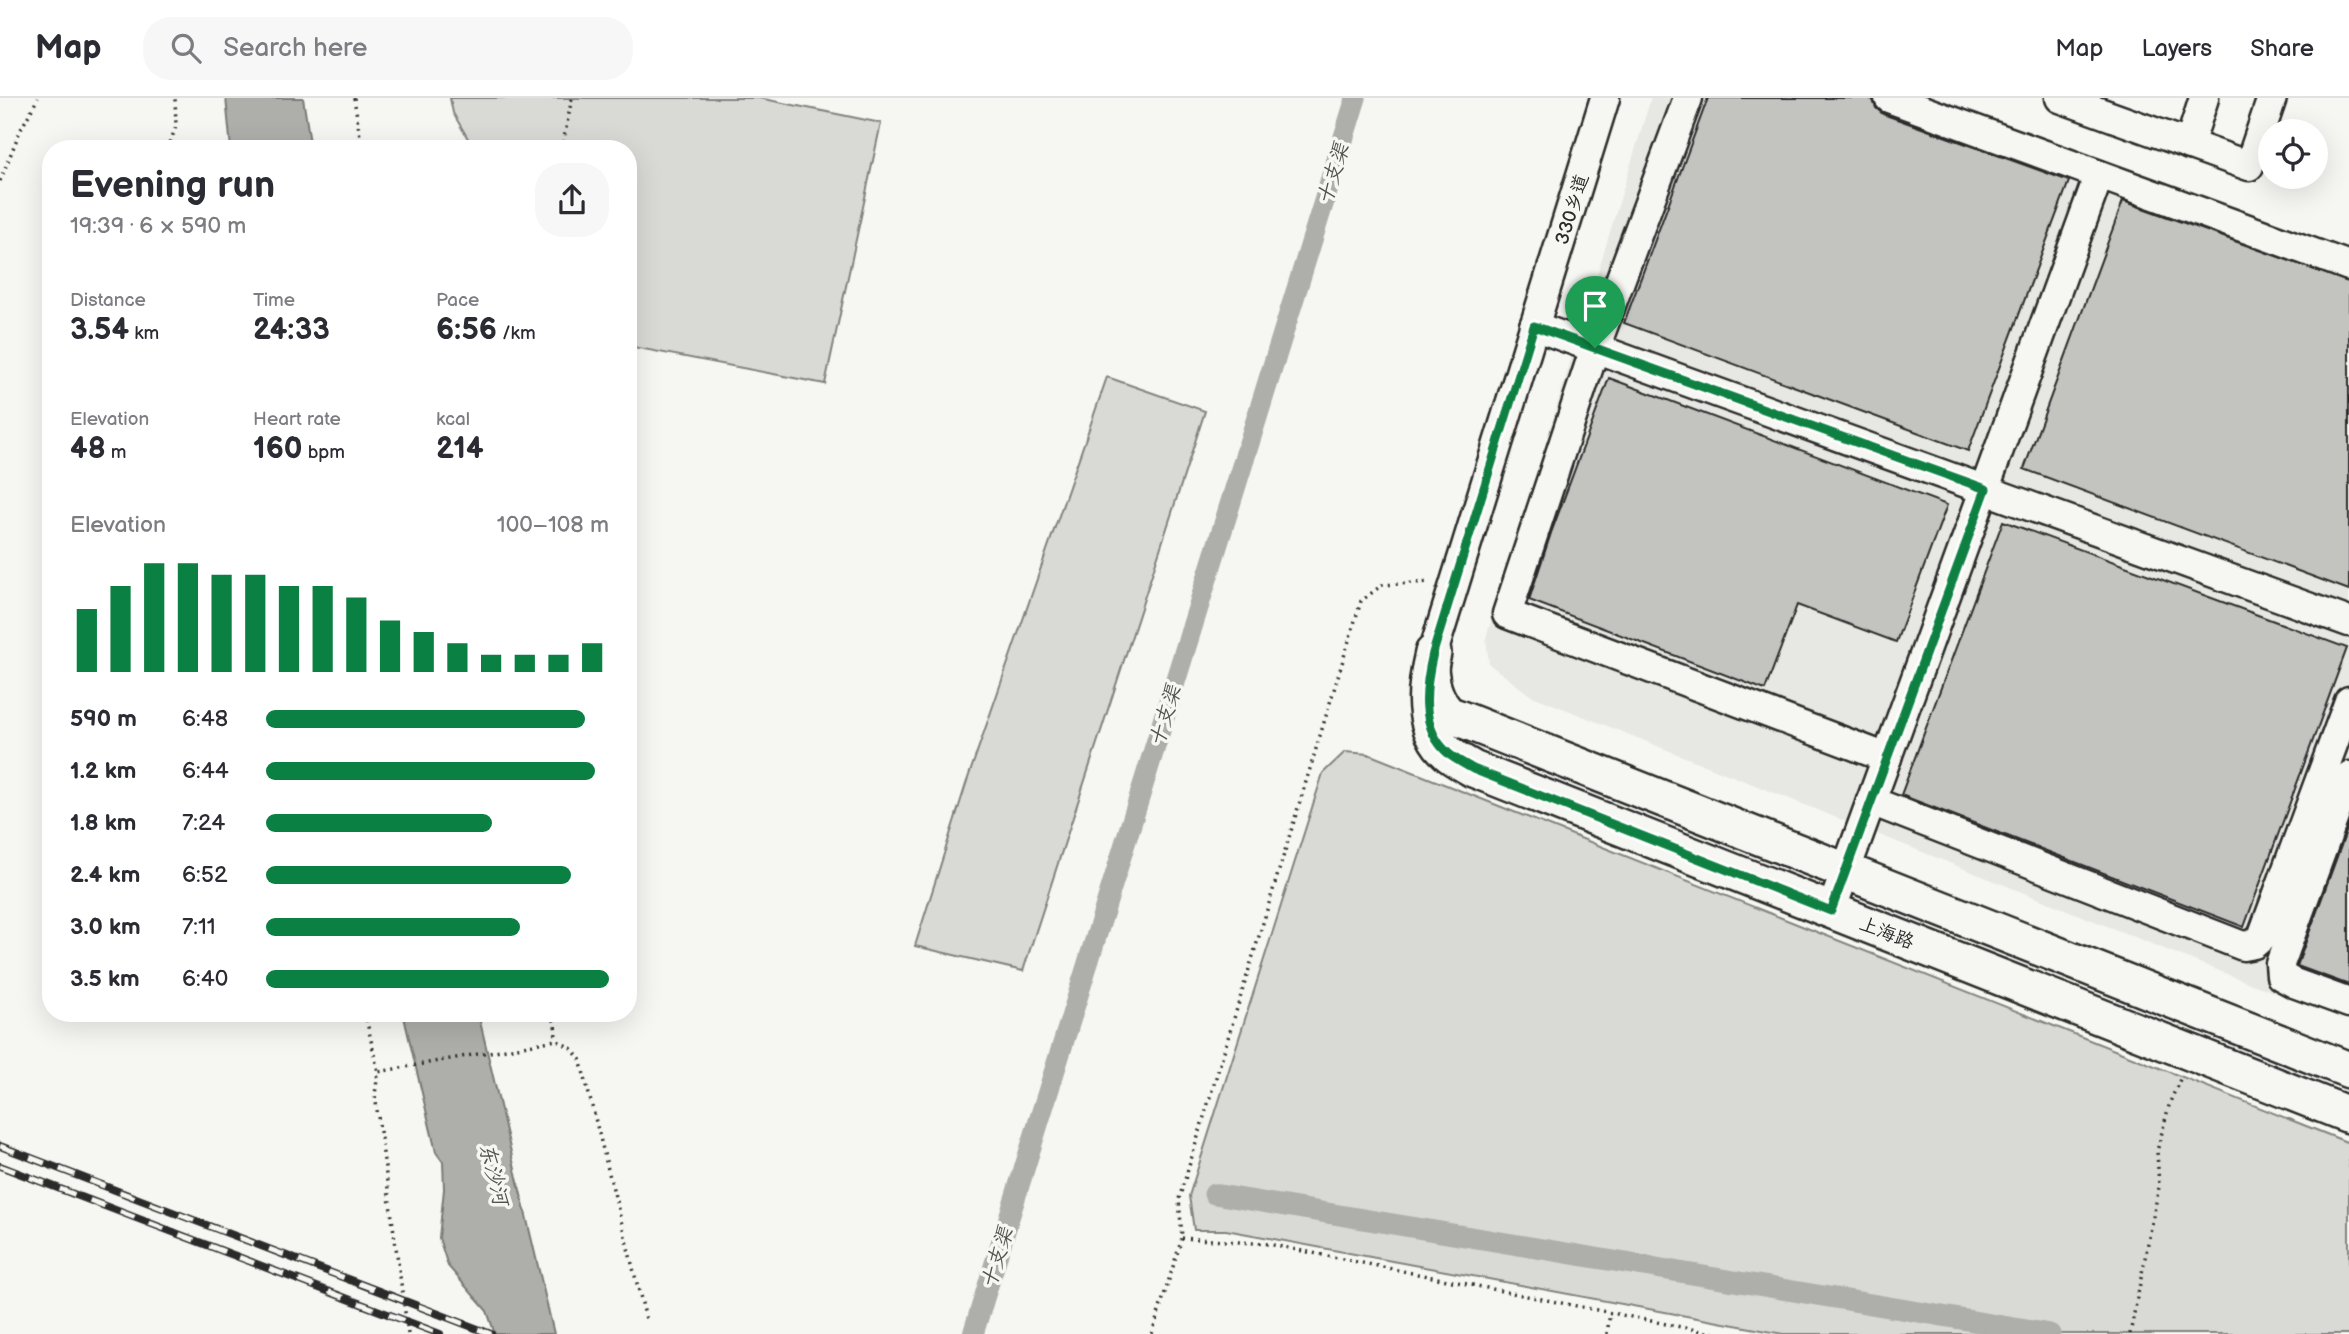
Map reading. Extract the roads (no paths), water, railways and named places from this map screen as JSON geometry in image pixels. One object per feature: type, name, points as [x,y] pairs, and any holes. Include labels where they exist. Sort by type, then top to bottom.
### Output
[{"type":"main road","name":"上海路","points":[[1433,653],[1426,684],[1426,704],[1433,734],[1449,753],[1473,769],[2349,1115]]},
{"type":"main road","points":[[1456,717],[2349,1070]]},
{"type":"street","name":"330乡道","points":[[1456,717],[1448,710],[1437,690],[1433,676],[1433,653],[1605,98]]},
{"type":"street","points":[[1688,98],[1595,348],[1507,614],[1887,758]]},
{"type":"street","points":[[1889,98],[2349,266]]},
{"type":"street","points":[[2060,98],[2249,166],[2272,98]]},
{"type":"street","points":[[2189,145],[2204,98]]},
{"type":"street","points":[[1831,911],[2099,175]]},
{"type":"street","points":[[1534,326],[2349,622]]},
{"type":"street","points":[[1871,801],[2243,946],[2254,944],[2262,937],[2349,701]]},
{"type":"street","points":[[2349,776],[2280,964],[2281,975],[2294,983],[2349,1003]]},
{"type":"water","points":[[226,98],[303,98],[310,140],[230,140]]},
{"type":"water","name":"东沙河","points":[[405,1022],[480,1022],[554,1334],[495,1334],[487,1311],[448,1266],[439,1238],[444,1189],[443,1162],[436,1152]]},
{"type":"waterway","name":"十支渠","points":[[973,1334],[1356,98]]},
{"type":"waterway","points":[[1214,1194],[2050,1334]]},
{"type":"railway","points":[[0,1146],[491,1334]]},
{"type":"railway","points":[[0,1166],[440,1334]]}]
